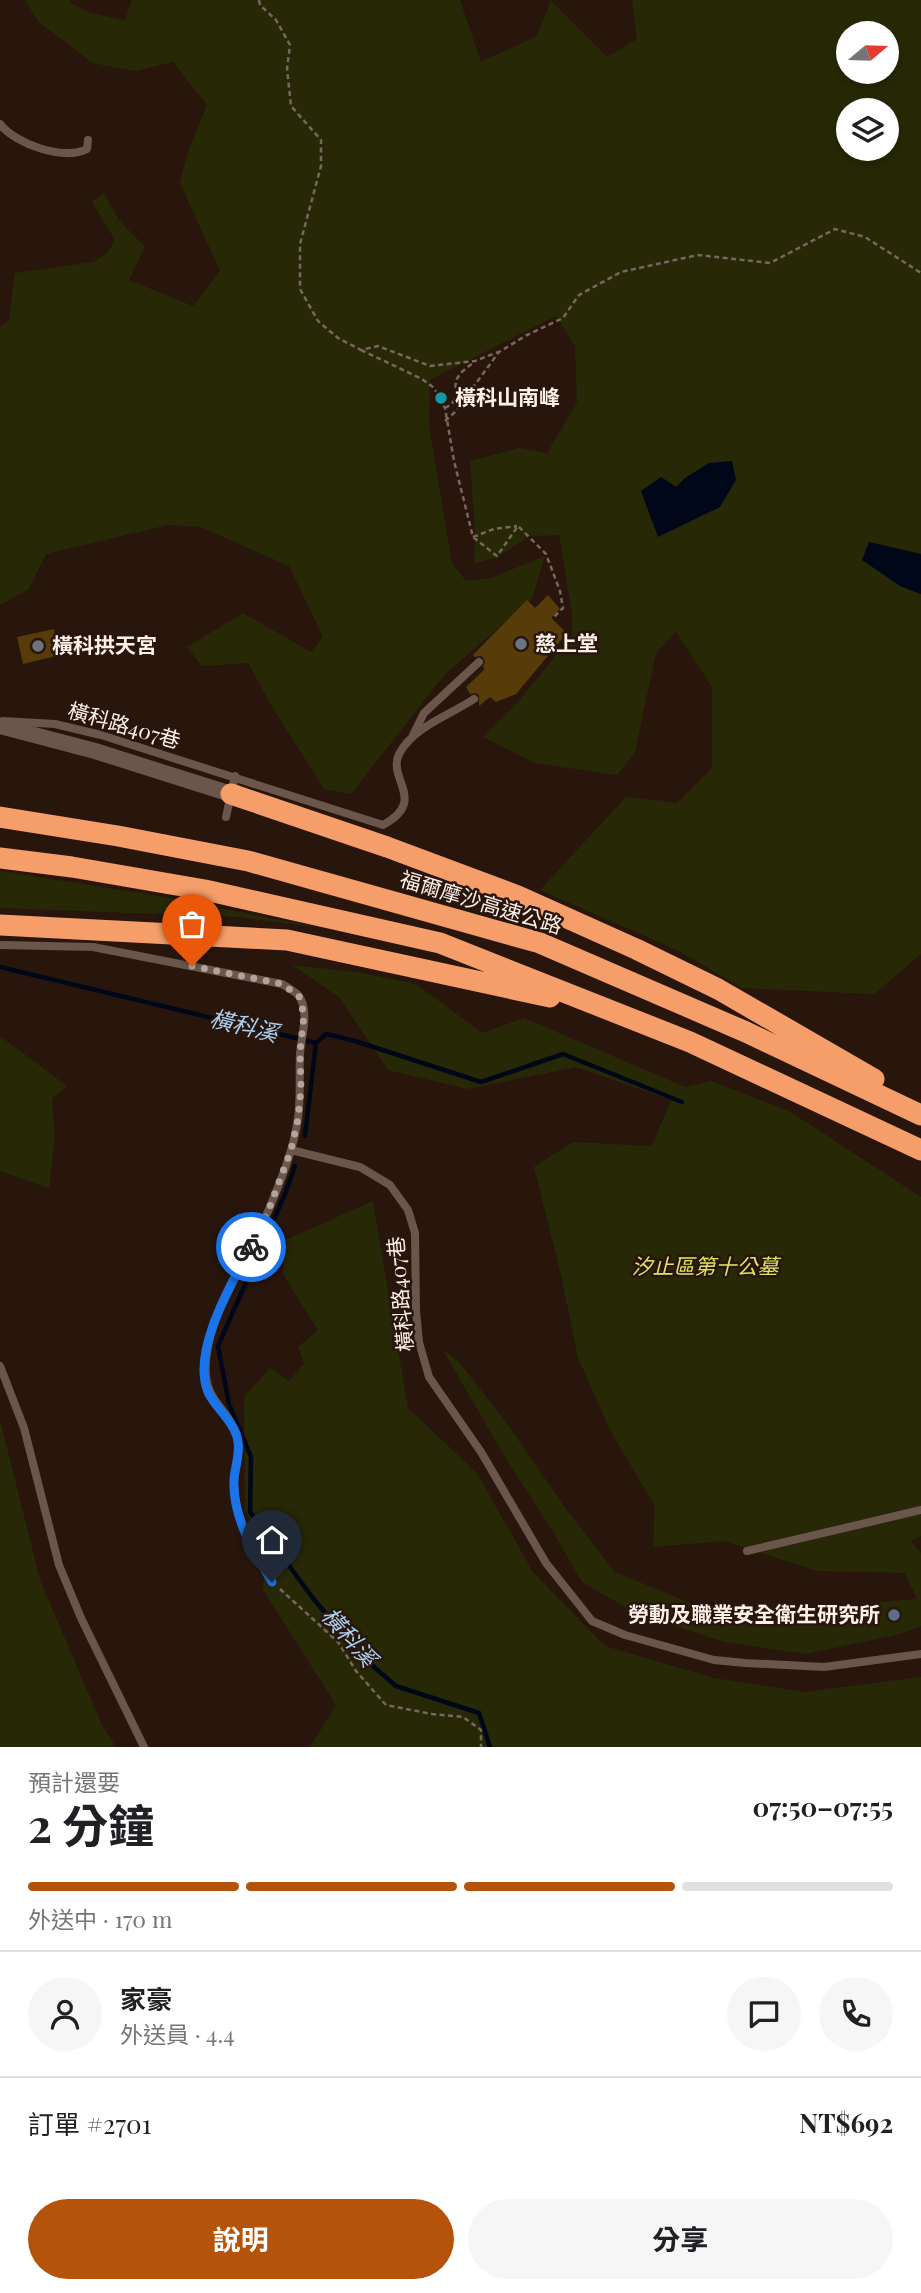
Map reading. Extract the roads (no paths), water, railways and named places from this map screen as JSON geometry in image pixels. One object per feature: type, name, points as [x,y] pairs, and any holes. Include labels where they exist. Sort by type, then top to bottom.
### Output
[{"type":"highway","points":[[233,785],[505,891],[636,949],[718,989],[921,1106]]},
{"type":"highway","name":"福爾摩沙高速公路","points":[[0,817],[248,861],[540,943],[746,1032],[921,1115]]},
{"type":"highway","points":[[0,858],[72,867],[205,890],[440,943],[690,1042],[921,1150]]},
{"type":"highway","points":[[0,925],[287,940],[614,1010]]},
{"type":"street","points":[[0,723],[95,751],[233,785]]},
{"type":"lane","points":[[0,124],[6,133],[42,149],[80,152],[87,149],[88,140]]},
{"type":"lane","points":[[226,817],[233,785],[383,825],[393,820],[403,808],[405,797],[398,756],[412,738],[424,713],[479,662]]},
{"type":"lane","points":[[412,738],[474,699]]},
{"type":"lane","points":[[192,966],[197,945]]},
{"type":"lane","points":[[0,946],[93,947],[282,984],[299,996],[304,1027],[300,1099],[291,1150],[269,1209],[210,1335],[205,1371],[208,1391],[236,1433],[239,1443],[234,1479],[236,1507],[248,1542],[272,1582]]},
{"type":"lane","name":"橫科路407巷","points":[[291,1150],[360,1167],[390,1185],[408,1210],[415,1233],[419,1342],[429,1377],[481,1452],[546,1563],[592,1621],[625,1635],[714,1660],[824,1667],[921,1654]]},
{"type":"lane","points":[[0,1366],[24,1428],[59,1566],[81,1618],[144,1747]]},
{"type":"lane","points":[[747,1550],[921,1510]]},
{"type":"water","points":[[732,461],[736,480],[720,507],[658,537],[641,491],[661,477],[676,487],[709,463]]},
{"type":"water","points":[[869,542],[921,554],[921,594],[900,586],[862,560]]},
{"type":"waterway","name":"橫科溪","points":[[0,967],[316,1043],[305,1136]]},
{"type":"waterway","points":[[316,1043],[326,1034],[481,1082],[563,1054],[682,1102]]},
{"type":"waterway","name":"橫科溪","points":[[295,1166],[218,1346],[229,1404],[251,1457],[250,1512],[312,1597],[358,1653],[396,1686],[479,1713],[490,1747]]},
{"type":"place","name":"橫科山南峰","points":[[441,398]]},
{"type":"place","name":"慈上堂","points":[[521,644]]},
{"type":"place","name":"橫科拱天宮","points":[[38,646]]},
{"type":"place","name":"勞動及職業安全衛生研究所","points":[[894,1615]]},
{"type":"park label","name":"汐止區第十公墓","points":[[705,1267]]}]
